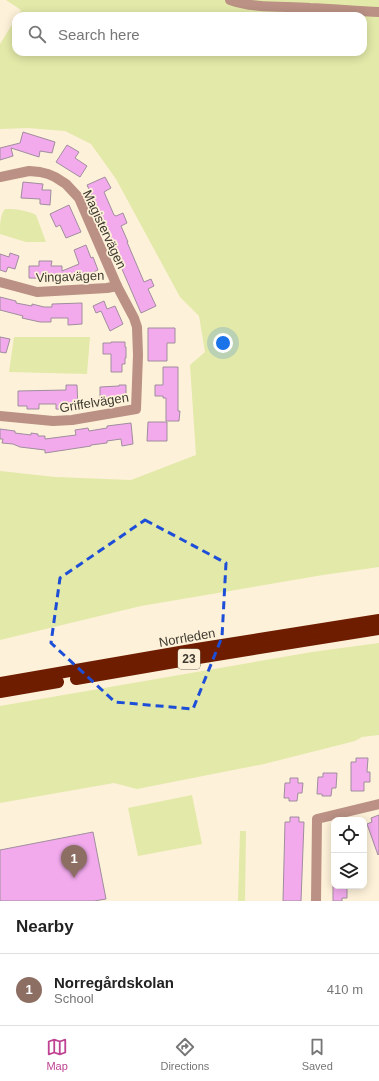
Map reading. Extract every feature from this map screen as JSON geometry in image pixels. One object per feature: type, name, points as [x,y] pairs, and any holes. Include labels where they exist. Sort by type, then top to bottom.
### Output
[{"type":"highway","name":"Norrleden","points":[[0,683],[197,649],[379,620]]},
{"type":"highway","name":"Norrleden","points":[[0,692],[379,629]]},
{"type":"street","points":[[230,0],[241,4],[280,8],[379,12]]},
{"type":"street","name":"Magistervägen","points":[[0,177],[22,172],[40,172],[55,177],[66,184],[79,198],[117,286]]},
{"type":"street","name":"Vingavägen","points":[[0,282],[37,292],[107,288],[117,286]]},
{"type":"street","name":"Griffelvägen","points":[[0,416],[53,422],[136,409],[138,355],[137,327],[134,318],[117,286]]},
{"type":"street","points":[[316,901],[317,819],[379,804]]},
{"type":"highlighted area","points":[[145,520],[226,563],[222,637],[193,709],[115,702],[51,643],[60,578]]},
{"type":"green space","points":[[6,0],[379,0],[379,567],[141,606],[0,640],[0,471],[55,477],[131,480],[196,455],[190,365],[205,352],[199,316],[180,297],[116,179],[91,144],[65,131],[28,128],[0,129],[0,44],[12,24],[12,56],[367,56],[367,12],[20,12],[21,10]]},
{"type":"green space","points":[[5,209],[21,210],[36,215],[46,242],[26,242],[0,234],[1,217]]},
{"type":"green space","points":[[14,337],[90,337],[87,374],[9,372]]},
{"type":"green space","points":[[379,643],[379,735],[362,737],[355,741],[264,764],[137,789],[114,783],[0,803],[0,706],[312,652]]},
{"type":"green space","points":[[192,795],[202,844],[138,856],[128,808]]},
{"type":"green space","points":[[240,831],[246,831],[245,901],[238,901]]},
{"type":"building","points":[[23,132],[55,142],[52,153],[40,151],[39,157],[11,148],[13,156],[0,160],[0,148],[20,143]]},
{"type":"building","points":[[67,145],[79,152],[75,158],[87,166],[80,177],[56,162]]},
{"type":"building","points":[[105,177],[111,188],[104,192],[114,215],[116,216],[123,213],[127,223],[121,226],[144,282],[151,279],[154,286],[148,289],[156,306],[141,313],[109,236],[107,236],[103,227],[105,226],[103,220],[87,185]]},
{"type":"building","points":[[23,182],[43,184],[42,190],[51,190],[50,205],[40,204],[40,199],[21,198]]},
{"type":"building","points":[[69,205],[81,232],[66,238],[60,225],[56,227],[50,214]]},
{"type":"building","points":[[86,245],[98,270],[74,281],[73,279],[29,278],[29,266],[39,266],[39,261],[52,261],[51,266],[62,266],[62,271],[79,264],[74,250]]},
{"type":"building","points":[[10,253],[19,256],[15,269],[8,267],[6,272],[0,270],[0,254],[9,257]]},
{"type":"building","points":[[0,297],[16,301],[16,303],[32,306],[32,304],[44,307],[52,307],[52,304],[82,303],[82,324],[68,325],[68,318],[51,318],[51,322],[40,322],[22,318],[23,316],[0,310]]},
{"type":"building","points":[[104,301],[107,309],[115,306],[123,324],[110,331],[101,311],[96,313],[93,306]]},
{"type":"building","points":[[148,328],[175,328],[175,343],[167,343],[167,361],[148,361]]},
{"type":"building","points":[[0,337],[10,339],[6,353],[0,352]]},
{"type":"building","points":[[125,342],[126,358],[125,364],[122,364],[122,372],[111,372],[111,354],[103,354],[103,343]]},
{"type":"building","points":[[163,367],[178,367],[179,421],[166,421],[166,398],[163,398],[163,396],[155,396],[155,385],[163,385]]},
{"type":"building","points":[[66,385],[77,385],[78,409],[56,409],[56,404],[39,404],[39,409],[27,409],[27,406],[18,406],[18,391],[66,390]]},
{"type":"building","points":[[126,385],[126,397],[121,397],[121,401],[115,401],[115,403],[104,403],[104,401],[100,401],[100,387]]},
{"type":"building","points":[[148,422],[167,422],[167,441],[147,441]]},
{"type":"building","points":[[131,423],[133,444],[122,446],[121,439],[107,441],[107,443],[91,446],[45,453],[45,450],[2,443],[3,439],[0,439],[0,429],[15,431],[15,433],[31,435],[31,433],[38,434],[38,436],[45,436],[45,439],[76,435],[75,430],[88,428],[89,431],[107,428],[107,426]]},
{"type":"building","points":[[356,758],[368,758],[367,772],[370,772],[370,782],[364,782],[364,791],[351,791],[351,762],[356,762]]},
{"type":"building","points":[[323,773],[337,773],[336,788],[332,788],[331,796],[322,796],[322,794],[317,794],[318,777],[323,777]]},
{"type":"building","points":[[290,778],[298,778],[298,783],[303,783],[302,793],[298,793],[297,801],[289,801],[289,798],[284,798],[285,783],[290,783]]},
{"type":"building","points":[[379,815],[378,855],[367,824],[372,822],[371,818]]},
{"type":"building","points":[[290,817],[299,817],[299,822],[304,822],[301,901],[283,901],[285,822],[290,822]]},
{"type":"building","points":[[93,832],[106,899],[94,901],[0,901],[0,850]]},
{"type":"building","points":[[333,889],[347,889],[347,898],[342,898],[342,901],[333,901]]},
{"type":"place","name":"Norregårdskolan","points":[[74,878]]}]
